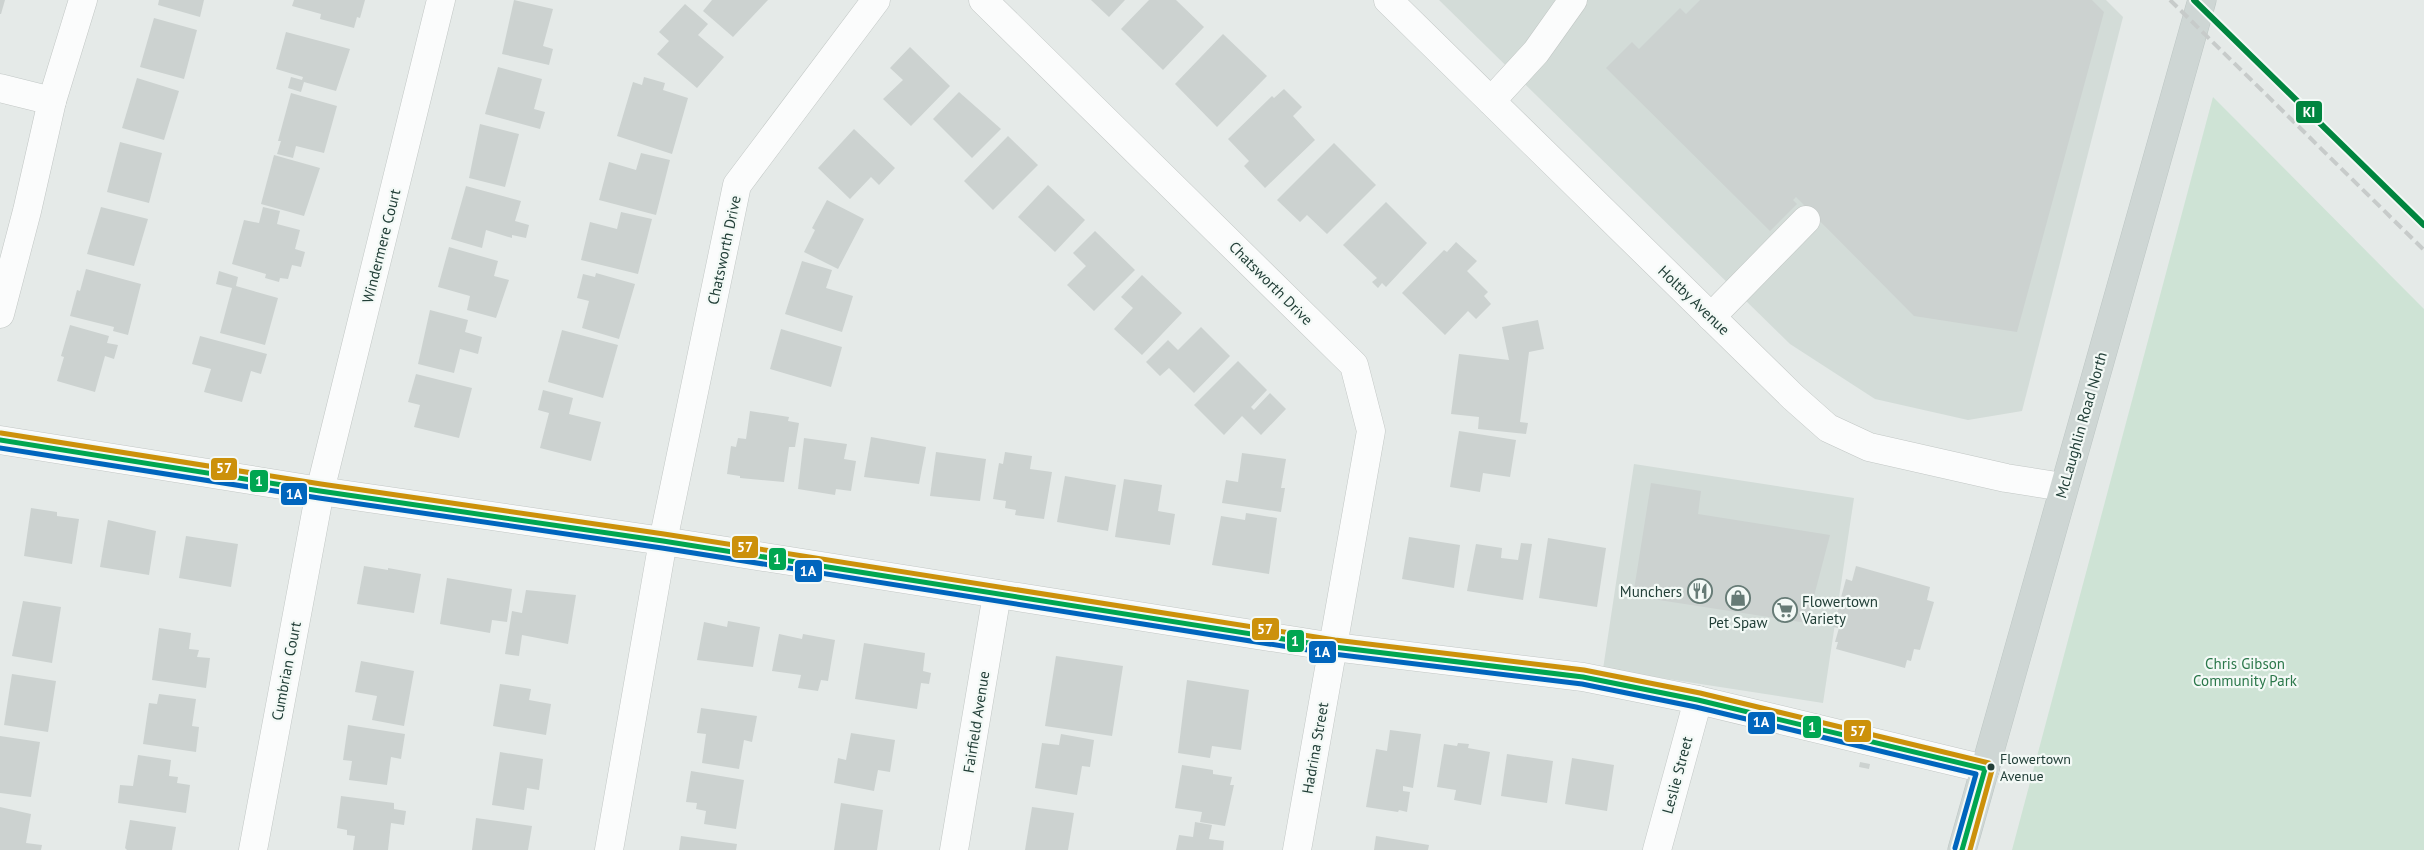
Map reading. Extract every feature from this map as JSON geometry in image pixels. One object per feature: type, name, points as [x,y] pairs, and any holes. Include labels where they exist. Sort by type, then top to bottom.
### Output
[{"type":"main road","name":"McLaughlin Road North","points":[[1962,850],[2202,0]]},
{"type":"street","points":[[0,314],[52,101],[83,0]]},
{"type":"street","name":"Windermere Court","points":[[320,491],[441,0]]},
{"type":"street","name":"Chatsworth Drive","points":[[663,541],[737,185],[876,0]]},
{"type":"street","name":"Chatsworth Drive","points":[[983,0],[1354,365],[1371,431],[1334,647]]},
{"type":"street","name":"Holtby Avenue","points":[[1388,0],[1793,397],[1828,428],[1869,447],[2006,478],[2063,487]]},
{"type":"street","points":[[1491,101],[1536,52],[1572,0]]},
{"type":"street","points":[[0,88],[52,101]]},
{"type":"street","points":[[1711,317],[1806,220]]},
{"type":"street","points":[[0,440],[320,491],[663,541],[1334,647],[1583,678],[1698,700],[1985,770]]},
{"type":"street","name":"Cumbrian Court","points":[[252,850],[320,491]]},
{"type":"street","points":[[609,850],[663,541]]},
{"type":"street","name":"Fairfield Avenue","points":[[954,850],[997,594]]},
{"type":"street","name":"Hadrina Street","points":[[1296,850],[1334,647]]},
{"type":"street","name":"Leslie Street","points":[[1657,850],[1698,700]]},
{"type":"shaded area","points":[[1439,0],[2106,0],[2123,17],[2022,411],[1968,420],[1875,399],[1790,344]]},
{"type":"shaded area","points":[[1634,464],[1854,498],[1823,703],[1603,669]]},
{"type":"green space","name":"Chris Gibson Community Park","points":[[2213,97],[2424,309],[2424,850],[2012,850]]},
{"type":"building","points":[[0,0],[5,0],[1,14],[0,14]]},
{"type":"building","points":[[159,0],[204,0],[200,17],[158,5]]},
{"type":"building","points":[[294,0],[365,0],[360,18],[357,17],[354,28],[320,19],[321,14],[292,6]]},
{"type":"building","points":[[514,0],[553,9],[543,46],[553,49],[549,65],[502,54]]},
{"type":"building","points":[[712,0],[768,0],[733,37],[703,11]]},
{"type":"building","points":[[1091,0],[1125,0],[1109,17]]},
{"type":"building","points":[[1149,0],[1176,0],[1204,27],[1163,70],[1121,29]]},
{"type":"building","points":[[1700,0],[2092,0],[2104,12],[2017,332],[1914,316],[1796,197],[1793,200],[1797,204],[1770,231],[1606,68],[1632,42],[1639,49],[1680,8],[1686,14]]},
{"type":"building","points":[[685,4],[708,24],[698,35],[724,57],[697,88],[657,54],[669,41],[659,32]]},
{"type":"building","points":[[154,18],[197,30],[184,79],[140,67]]},
{"type":"building","points":[[286,32],[350,49],[336,91],[304,82],[301,92],[288,88],[291,77],[302,80],[303,77],[276,69]]},
{"type":"building","points":[[1223,34],[1267,76],[1217,127],[1175,84]]},
{"type":"building","points":[[910,47],[950,86],[911,126],[883,99],[903,80],[890,68]]},
{"type":"building","points":[[498,67],[542,79],[534,109],[545,112],[540,129],[485,114]]},
{"type":"building","points":[[644,77],[665,83],[663,90],[688,98],[672,154],[617,136],[633,82],[642,85]]},
{"type":"building","points":[[137,78],[179,91],[164,140],[122,128]]},
{"type":"building","points":[[1284,89],[1302,107],[1293,116],[1315,140],[1265,188],[1244,166],[1249,161],[1228,139],[1272,96],[1274,98]]},
{"type":"building","points":[[959,92],[1001,129],[972,158],[933,119]]},
{"type":"building","points":[[291,93],[337,106],[324,153],[296,146],[293,158],[277,154],[281,141],[278,141]]},
{"type":"building","points":[[480,124],[519,134],[505,187],[469,178]]},
{"type":"building","points":[[854,129],[895,168],[879,185],[871,177],[850,199],[818,168]]},
{"type":"building","points":[[1008,136],[1038,165],[993,210],[964,181]]},
{"type":"building","points":[[120,142],[162,153],[149,203],[107,192]]},
{"type":"building","points":[[1334,143],[1376,185],[1327,234],[1307,215],[1300,222],[1277,200]]},
{"type":"building","points":[[641,153],[670,160],[656,215],[599,200],[609,162],[636,170]]},
{"type":"building","points":[[274,155],[320,168],[304,216],[261,204]]},
{"type":"building","points":[[1048,185],[1085,220],[1055,252],[1018,217]]},
{"type":"building","points":[[466,186],[521,201],[515,221],[529,225],[526,238],[512,235],[512,238],[486,230],[482,248],[451,239]]},
{"type":"building","points":[[827,200],[864,219],[838,269],[804,252],[815,230],[812,228]]},
{"type":"building","points":[[1386,202],[1427,243],[1386,287],[1382,283],[1378,288],[1372,282],[1377,278],[1343,245]]},
{"type":"building","points":[[101,207],[148,219],[134,266],[87,254]]},
{"type":"building","points":[[263,207],[280,211],[277,224],[300,230],[295,249],[305,252],[301,267],[292,265],[288,279],[280,278],[279,282],[265,278],[266,274],[232,264],[244,220],[259,223]]},
{"type":"building","points":[[621,212],[652,219],[638,274],[581,260],[590,222],[617,229]]},
{"type":"building","points":[[1095,231],[1135,270],[1094,311],[1067,285],[1086,266],[1073,253]]},
{"type":"building","points":[[1456,242],[1477,261],[1467,271],[1488,292],[1484,296],[1491,304],[1476,319],[1468,311],[1445,335],[1402,293],[1444,250],[1447,252]]},
{"type":"building","points":[[449,247],[498,261],[494,276],[509,280],[496,318],[467,310],[470,296],[438,287]]},
{"type":"building","points":[[802,261],[832,270],[826,288],[853,296],[842,332],[785,314]]},
{"type":"building","points":[[86,269],[141,284],[128,335],[113,331],[114,327],[70,316],[77,290],[80,291]]},
{"type":"building","points":[[219,271],[238,277],[236,286],[278,298],[265,345],[220,333],[232,288],[216,284]]},
{"type":"building","points":[[596,273],[635,284],[619,339],[582,328],[589,301],[577,298],[583,274],[595,277]]},
{"type":"building","points":[[1142,275],[1182,313],[1142,355],[1114,329],[1133,308],[1121,297]]},
{"type":"building","points":[[430,310],[468,320],[465,332],[482,337],[478,354],[460,349],[454,373],[418,364]]},
{"type":"building","points":[[1538,320],[1544,349],[1529,352],[1520,422],[1528,423],[1526,434],[1478,429],[1479,417],[1451,414],[1459,354],[1509,360],[1502,327]]},
{"type":"building","points":[[70,325],[109,336],[107,343],[118,345],[114,359],[105,356],[95,392],[57,381],[64,357],[61,356]]},
{"type":"building","points":[[1201,327],[1230,356],[1194,393],[1169,368],[1160,376],[1146,362],[1168,340],[1178,350]]},
{"type":"building","points":[[781,329],[842,347],[831,387],[770,369]]},
{"type":"building","points":[[562,330],[618,345],[603,398],[548,382]]},
{"type":"building","points":[[200,336],[267,354],[261,374],[251,371],[242,402],[204,392],[211,369],[192,364]]},
{"type":"building","points":[[1238,361],[1267,390],[1251,407],[1254,410],[1270,393],[1286,409],[1261,435],[1242,416],[1224,435],[1194,405]]},
{"type":"building","points":[[416,374],[472,388],[459,438],[414,427],[420,405],[408,402]]},
{"type":"building","points":[[543,390],[573,398],[569,414],[601,422],[591,461],[540,448],[549,413],[538,410]]},
{"type":"building","points":[[750,411],[789,417],[788,421],[799,423],[795,447],[789,447],[784,482],[740,478],[740,476],[727,474],[731,446],[736,447],[738,438],[746,439]]},
{"type":"building","points":[[1459,431],[1516,440],[1510,477],[1483,473],[1480,492],[1450,487]]},
{"type":"building","points":[[871,437],[926,447],[919,484],[864,477]]},
{"type":"building","points":[[804,438],[847,444],[844,459],[856,461],[851,491],[836,489],[835,495],[798,489]]},
{"type":"building","points":[[936,452],[986,459],[980,501],[930,496]]},
{"type":"building","points":[[1005,452],[1032,456],[1030,469],[1052,472],[1044,519],[1015,515],[1016,510],[1005,508],[1006,501],[993,499],[999,463],[1003,464]]},
{"type":"building","points":[[1242,453],[1286,459],[1281,488],[1285,488],[1281,512],[1222,503],[1226,480],[1238,482]]},
{"type":"building","points":[[1065,476],[1116,485],[1108,531],[1057,522]]},
{"type":"building","points":[[1124,479],[1162,485],[1158,511],[1175,514],[1170,545],[1115,537]]},
{"type":"building","points":[[1651,483],[1701,491],[1698,514],[1830,535],[1807,623],[1633,596]]},
{"type":"building","points":[[31,508],[57,512],[57,516],[79,519],[72,564],[24,556]]},
{"type":"building","points":[[1246,513],[1277,518],[1269,574],[1212,565],[1221,516],[1245,520]]},
{"type":"building","points":[[108,520],[156,531],[149,575],[100,567]]},
{"type":"building","points":[[186,536],[238,544],[231,587],[179,578]]},
{"type":"building","points":[[1409,537],[1460,545],[1454,588],[1402,579]]},
{"type":"building","points":[[1548,538],[1606,548],[1597,607],[1539,598]]},
{"type":"building","points":[[1521,543],[1532,544],[1523,600],[1467,591],[1476,544],[1502,548],[1501,558],[1518,560]]},
{"type":"building","points":[[364,566],[421,574],[414,613],[357,604]]},
{"type":"building","points":[[1856,566],[1930,587],[1927,600],[1934,602],[1920,650],[1914,649],[1911,661],[1907,660],[1905,668],[1836,649],[1838,642],[1835,642],[1839,628],[1833,627],[1846,579],[1852,581]]},
{"type":"building","points":[[447,578],[512,589],[507,622],[492,620],[490,633],[440,624]]},
{"type":"building","points":[[526,590],[576,595],[568,644],[522,635],[519,656],[505,654],[512,611],[522,613]]},
{"type":"building","points":[[23,601],[61,607],[52,663],[12,656]]},
{"type":"building","points":[[728,621],[760,627],[753,667],[697,660],[704,622],[727,627]]},
{"type":"building","points":[[159,628],[191,633],[189,649],[199,650],[197,657],[210,658],[206,688],[152,680]]},
{"type":"building","points":[[779,634],[802,639],[803,634],[835,640],[828,681],[821,680],[818,691],[798,688],[801,675],[772,671]]},
{"type":"building","points":[[864,643],[925,653],[923,671],[931,673],[929,684],[921,683],[917,709],[855,699]]},
{"type":"building","points":[[1056,656],[1123,666],[1112,736],[1045,726]]},
{"type":"building","points":[[361,661],[414,671],[404,726],[372,720],[377,696],[355,692]]},
{"type":"building","points":[[12,674],[56,681],[48,732],[4,725]]},
{"type":"building","points":[[1187,680],[1249,690],[1241,750],[1212,746],[1210,758],[1178,753]]},
{"type":"building","points":[[500,684],[531,689],[529,700],[551,704],[546,735],[493,726]]},
{"type":"building","points":[[159,694],[196,699],[192,726],[199,727],[196,752],[143,744],[149,703],[157,704]]},
{"type":"building","points":[[701,708],[757,716],[752,742],[744,740],[739,769],[702,763],[706,734],[697,733]]},
{"type":"building","points":[[348,725],[405,734],[401,759],[391,757],[387,785],[349,780],[352,761],[343,760]]},
{"type":"building","points":[[1390,730],[1421,734],[1413,788],[1403,786],[1403,791],[1410,792],[1407,812],[1366,807],[1376,749],[1387,751]]},
{"type":"building","points":[[851,733],[895,740],[890,772],[878,770],[874,791],[834,783],[838,758],[846,760]]},
{"type":"building","points":[[1061,734],[1094,740],[1090,767],[1082,766],[1077,795],[1035,788],[1042,743],[1059,745]]},
{"type":"building","points":[[0,736],[40,742],[31,797],[0,793]]},
{"type":"building","points":[[1458,743],[1469,744],[1468,748],[1490,752],[1481,805],[1454,800],[1456,790],[1437,787],[1444,744],[1457,746]]},
{"type":"building","points":[[500,752],[543,759],[539,790],[527,788],[524,810],[492,805]]},
{"type":"building","points":[[1507,754],[1553,761],[1547,803],[1501,796]]},
{"type":"building","points":[[138,755],[171,760],[169,776],[178,777],[177,783],[190,785],[186,813],[118,803],[120,785],[133,786]]},
{"type":"building","points":[[1572,758],[1614,765],[1607,811],[1565,804]]},
{"type":"building","points":[[1860,762],[1870,764],[1869,769],[1859,767]]},
{"type":"building","points":[[1182,765],[1213,770],[1213,774],[1232,777],[1230,785],[1234,785],[1225,826],[1200,822],[1202,812],[1175,808]]},
{"type":"building","points":[[691,771],[744,780],[736,829],[704,824],[706,811],[696,809],[697,803],[686,802]]},
{"type":"building","points":[[341,796],[394,803],[394,809],[406,811],[404,825],[391,823],[388,850],[353,850],[355,836],[347,835],[347,830],[337,828]]},
{"type":"building","points":[[841,803],[883,810],[877,850],[834,850]]},
{"type":"building","points":[[0,807],[31,814],[26,843],[42,845],[41,850],[0,850]]},
{"type":"building","points":[[1032,807],[1074,813],[1068,850],[1025,850]]},
{"type":"building","points":[[476,818],[532,826],[528,850],[472,850]]},
{"type":"building","points":[[130,820],[176,827],[172,850],[127,850],[125,848]]},
{"type":"building","points":[[1195,822],[1212,825],[1209,839],[1224,841],[1223,850],[1176,850],[1179,835],[1193,837]]},
{"type":"building","points":[[681,836],[737,844],[736,850],[679,850]]},
{"type":"building","points":[[1376,836],[1429,845],[1428,850],[1374,850]]},
{"type":"railway","points":[[2170,0],[2424,250]]},
{"type":"transit line","name":"KI","points":[[2194,0],[2424,225]]},
{"type":"transit line","name":"57","points":[[1,433],[321,484],[664,534],[1335,640],[1584,670],[1700,693],[1989,763],[1992,770],[1970,850]]},
{"type":"transit line","name":"1","points":[[0,440],[320,491],[663,541],[1334,647],[1583,677],[1698,700],[1985,769],[1962,850]]},
{"type":"transit line","name":"1A","points":[[0,448],[319,498],[662,548],[1333,654],[1582,684],[1696,707],[1976,774],[1955,848]]},
{"type":"place","name":"Munchers","points":[[1700,591]]},
{"type":"place","name":"Pet Spaw","points":[[1738,598]]},
{"type":"place","name":"Flowertown Variety","points":[[1785,610]]},
{"type":"place","name":"Flowertown Avenue","points":[[1991,767]]}]
